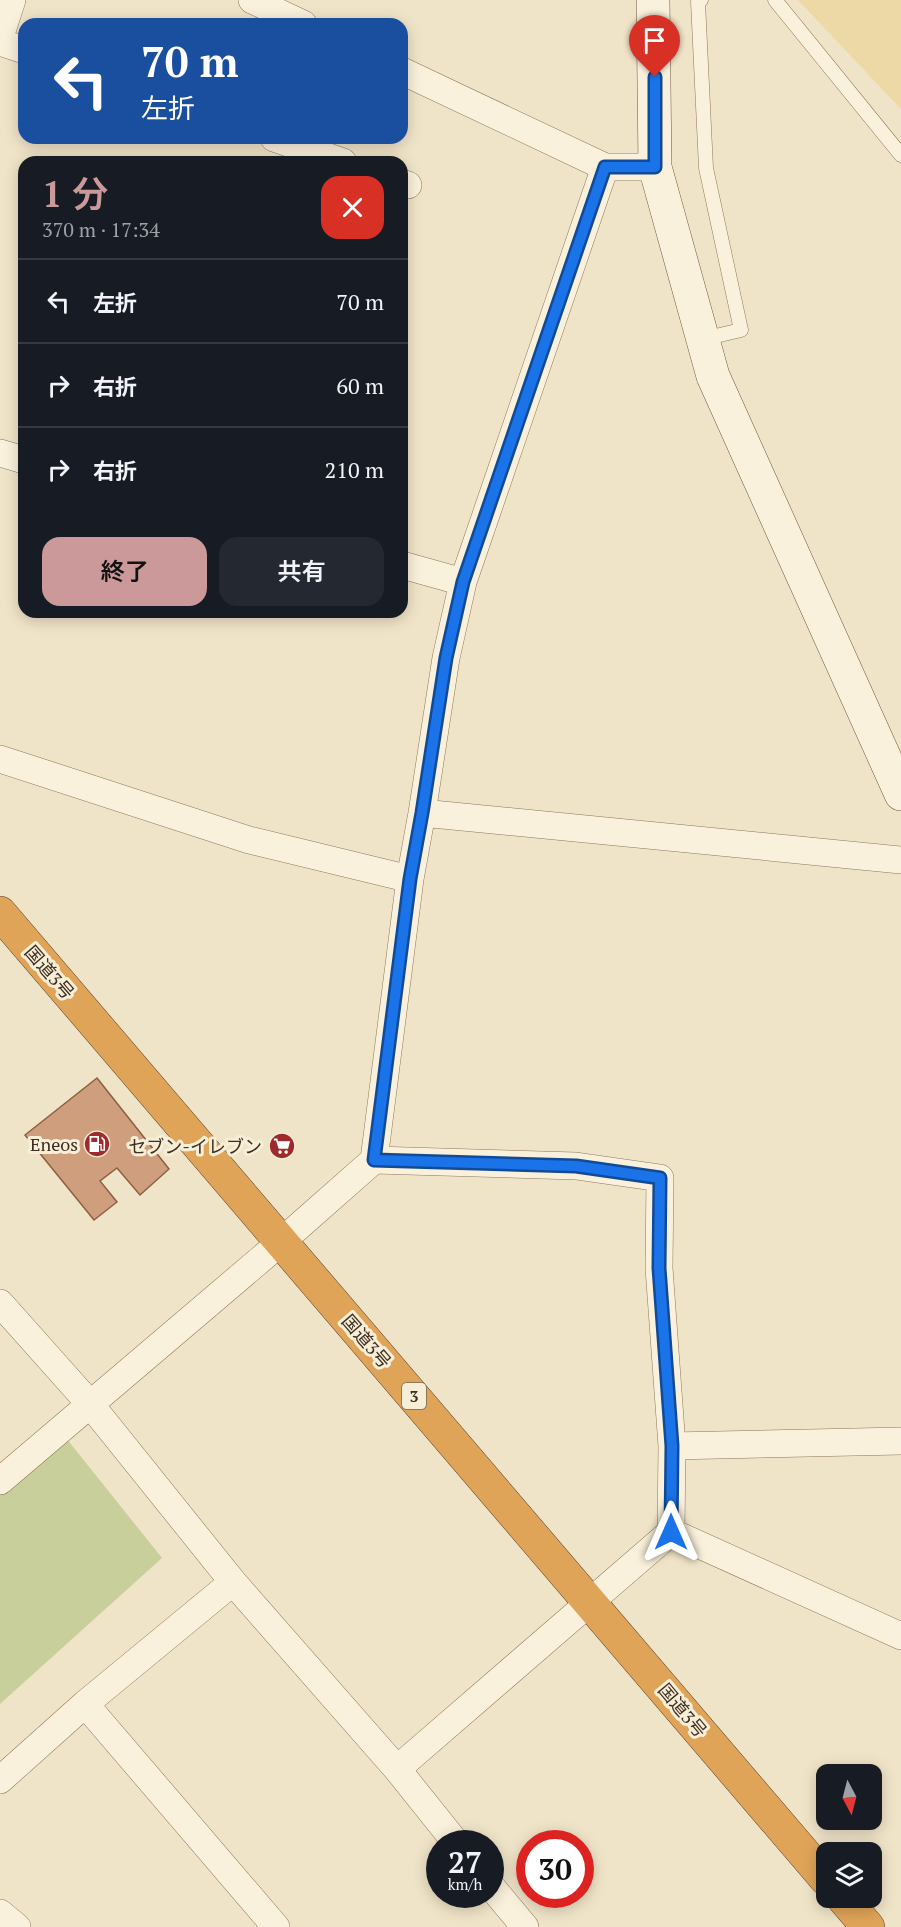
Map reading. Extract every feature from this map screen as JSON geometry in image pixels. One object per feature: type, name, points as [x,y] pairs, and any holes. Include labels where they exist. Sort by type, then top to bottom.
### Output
[{"type":"highway","name":"国道3号","points":[[0,913],[816,1867]]},
{"type":"highway","points":[[852,1908],[868,1927]]},
{"type":"street","points":[[12,0],[0,40],[18,48]]},
{"type":"street","points":[[252,0],[290,18]]},
{"type":"street","points":[[653,0],[655,167],[713,376],[901,794]]},
{"type":"street","points":[[408,74],[605,167],[655,167]]},
{"type":"street","points":[[291,144],[326,156]]},
{"type":"street","points":[[0,1481],[374,1160],[410,879],[446,658],[463,582],[605,167]]},
{"type":"street","points":[[0,453],[18,458]]},
{"type":"street","points":[[408,567],[463,582]]},
{"type":"street","points":[[0,759],[249,840],[410,879]]},
{"type":"street","points":[[422,813],[901,860]]},
{"type":"street","points":[[374,1160],[576,1166],[660,1178],[659,1268],[672,1446],[671,1532],[397,1770]]},
{"type":"street","points":[[0,1303],[90,1404],[233,1582],[397,1770],[446,1830]]},
{"type":"street","points":[[672,1446],[901,1441]]},
{"type":"street","points":[[671,1532],[901,1636]]},
{"type":"street","points":[[0,1780],[85,1704],[233,1582]]},
{"type":"street","points":[[85,1704],[276,1927]]},
{"type":"street","points":[[504,1902],[525,1927]]},
{"type":"street","points":[[0,1912],[17,1927]]},
{"type":"lane","points":[[701,0],[698,2],[706,168],[741,330],[703,339]]},
{"type":"lane","points":[[775,0],[901,155]]},
{"type":"green space","points":[[66,1438],[162,1558],[0,1704],[0,1493]]},
{"type":"sand","points":[[798,0],[901,0],[901,109]]},
{"type":"building","points":[[97,1078],[169,1169],[140,1195],[117,1168],[100,1181],[117,1202],[94,1220],[25,1135]]},
{"type":"place","name":"Eneos","points":[[97,1144]]},
{"type":"place","name":"セブン-イレブン","points":[[282,1146]]},
{"type":"route","points":[[655,77],[655,167],[605,167],[463,582],[446,658],[410,879],[374,1160],[576,1166],[660,1178],[659,1268],[672,1446],[671,1532]]}]
